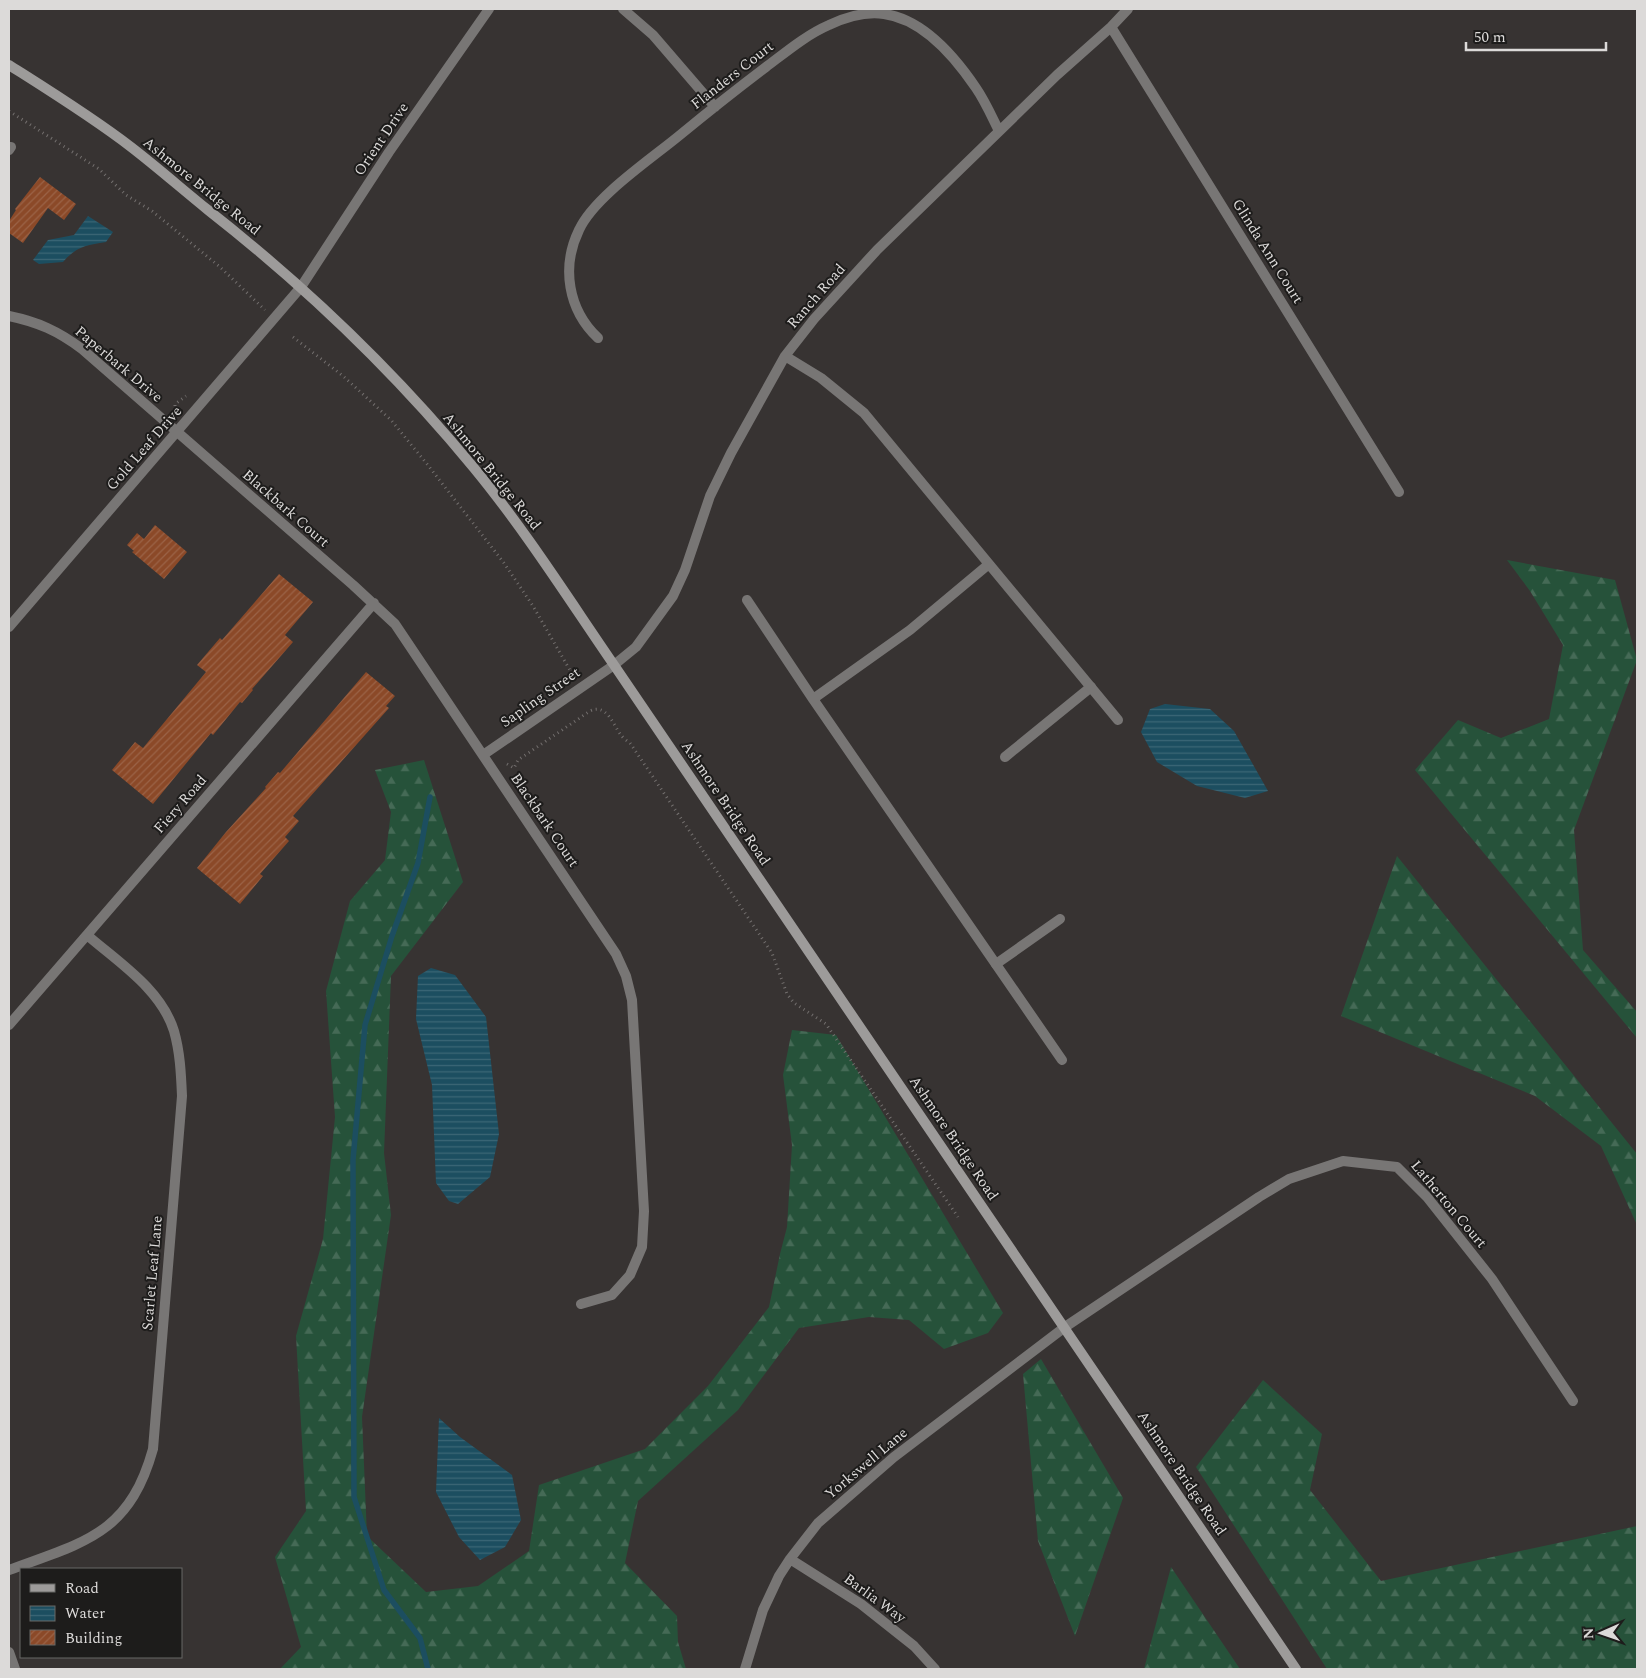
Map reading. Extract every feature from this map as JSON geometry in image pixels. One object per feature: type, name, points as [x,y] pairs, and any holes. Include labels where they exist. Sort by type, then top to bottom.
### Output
[{"type":"main road","name":"Ashmore Bridge Road","points":[[9,65],[53,92],[130,147],[240,234],[301,287],[388,372],[473,467],[515,521],[614,665],[1296,1669]]},
{"type":"street","name":"Orient Drive","points":[[301,287],[389,152],[489,9]]},
{"type":"street","points":[[623,9],[653,35],[714,107]]},
{"type":"street","name":"Ranch Road","points":[[614,665],[636,647],[673,596],[685,570],[710,496],[731,453],[785,356],[814,319],[877,250],[1057,75],[1111,27],[1128,9]]},
{"type":"street","name":"Flanders Court","points":[[598,338],[583,321],[574,304],[570,286],[572,248],[579,229],[597,205],[714,107],[792,46],[828,25],[861,14],[878,14],[895,16],[916,27],[934,40],[950,56],[976,88],[999,131]]},
{"type":"street","name":"Glinda Ann Court","points":[[1111,27],[1399,492]]},
{"type":"street","name":"Gold Leaf Drive","points":[[9,627],[301,287]]},
{"type":"street","name":"Paperbark Drive","points":[[9,316],[48,327],[64,336],[82,349],[176,433]]},
{"type":"street","points":[[785,356],[821,378],[864,413],[1118,720]]},
{"type":"street","name":"Blackbark Court","points":[[176,433],[396,624],[616,954],[626,976],[632,1000],[644,1210],[642,1247],[630,1275],[612,1296],[581,1304]]},
{"type":"street","points":[[813,699],[910,630],[989,564]]},
{"type":"street","points":[[747,600],[1062,1060]]},
{"type":"street","name":"Fiery Road","points":[[9,1025],[374,603]]},
{"type":"street","name":"Sapling Street","points":[[483,755],[614,665]]},
{"type":"street","points":[[1005,757],[1091,687]]},
{"type":"street","points":[[996,964],[1060,919]]},
{"type":"street","name":"Scarlet Leaf Lane","points":[[9,1570],[69,1548],[98,1534],[112,1523],[126,1508],[140,1486],[154,1449],[182,1096],[181,1066],[173,1029],[164,1009],[150,990],[87,935]]},
{"type":"street","name":"Latherton Court","points":[[1065,1327],[1259,1197],[1289,1179],[1343,1161],[1397,1166],[1427,1197],[1492,1279],[1573,1401]]},
{"type":"street","name":"Yorkswell Lane","points":[[745,1669],[763,1610],[779,1576],[818,1523],[894,1457],[1065,1327]]},
{"type":"street","name":"Barlia Way","points":[[790,1559],[861,1604],[914,1646],[935,1669]]},
{"type":"street","points":[[9,1652],[16,1669]]},
{"type":"path","points":[[9,111],[99,169],[126,195],[152,211],[220,267],[265,311]]},
{"type":"path","points":[[293,338],[343,376],[390,420],[427,464],[509,570],[533,606],[571,672]]},
{"type":"path","points":[[483,755],[514,768],[518,760],[595,708],[602,710],[610,717],[772,952],[787,994],[794,1003],[826,1024],[958,1217]]},
{"type":"green space","points":[[1507,560],[1615,580],[1637,660],[1574,830],[1583,950],[1637,1012],[1637,1038],[1415,770],[1458,720],[1501,738],[1549,719],[1563,645],[1530,591]]},
{"type":"green space","points":[[424,760],[463,882],[391,976],[384,1153],[391,1215],[362,1417],[367,1536],[426,1592],[478,1586],[529,1551],[539,1485],[645,1449],[708,1386],[769,1307],[787,1227],[792,1145],[783,1075],[792,1030],[836,1035],[1003,1313],[988,1333],[944,1349],[909,1320],[869,1317],[799,1328],[738,1410],[638,1501],[625,1563],[677,1616],[678,1642],[686,1669],[280,1669],[301,1647],[275,1557],[306,1511],[296,1336],[323,1239],[335,1117],[326,991],[350,901],[385,860],[391,812],[375,770]]},
{"type":"green space","points":[[1397,856],[1637,1154],[1637,1225],[1601,1146],[1535,1096],[1341,1016]]},
{"type":"green space","points":[[1041,1359],[1123,1498],[1075,1636],[1038,1541],[1023,1374]]},
{"type":"green space","points":[[1263,1380],[1322,1434],[1310,1490],[1381,1581],[1637,1526],[1637,1669],[1327,1669],[1196,1467]]},
{"type":"green space","points":[[1171,1567],[1240,1669],[1144,1669]]},
{"type":"water","points":[[88,216],[113,232],[106,242],[82,248],[72,253],[63,262],[39,264],[33,260],[48,240],[74,235]]},
{"type":"water","points":[[1165,704],[1210,709],[1234,731],[1268,791],[1245,798],[1197,786],[1157,762],[1141,732],[1150,709]]},
{"type":"water","points":[[431,968],[455,975],[486,1017],[499,1134],[490,1177],[458,1204],[449,1201],[436,1183],[432,1085],[416,1019],[418,976]]},
{"type":"water","points":[[439,1418],[460,1437],[512,1475],[521,1520],[505,1547],[480,1560],[459,1537],[436,1492]]},
{"type":"building","points":[[40,177],[76,204],[64,220],[48,208],[23,243],[9,233],[9,221],[15,209]]},
{"type":"building","points":[[155,525],[187,552],[164,579],[132,552],[134,551],[127,545],[137,533],[144,539]]},
{"type":"building","points":[[279,574],[313,602],[285,635],[293,642],[242,703],[240,702],[213,735],[211,733],[153,804],[112,770],[135,742],[143,748],[206,672],[197,665],[220,638],[222,640]]},
{"type":"building","points":[[366,672],[395,696],[386,706],[389,708],[293,816],[299,821],[285,837],[289,841],[260,874],[263,876],[240,904],[197,868],[226,832],[278,772],[280,773]]},
{"type":"waterway","points":[[428,1669],[420,1638],[384,1590],[354,1497],[353,1160],[365,1025],[392,936],[418,863],[430,797]]}]
